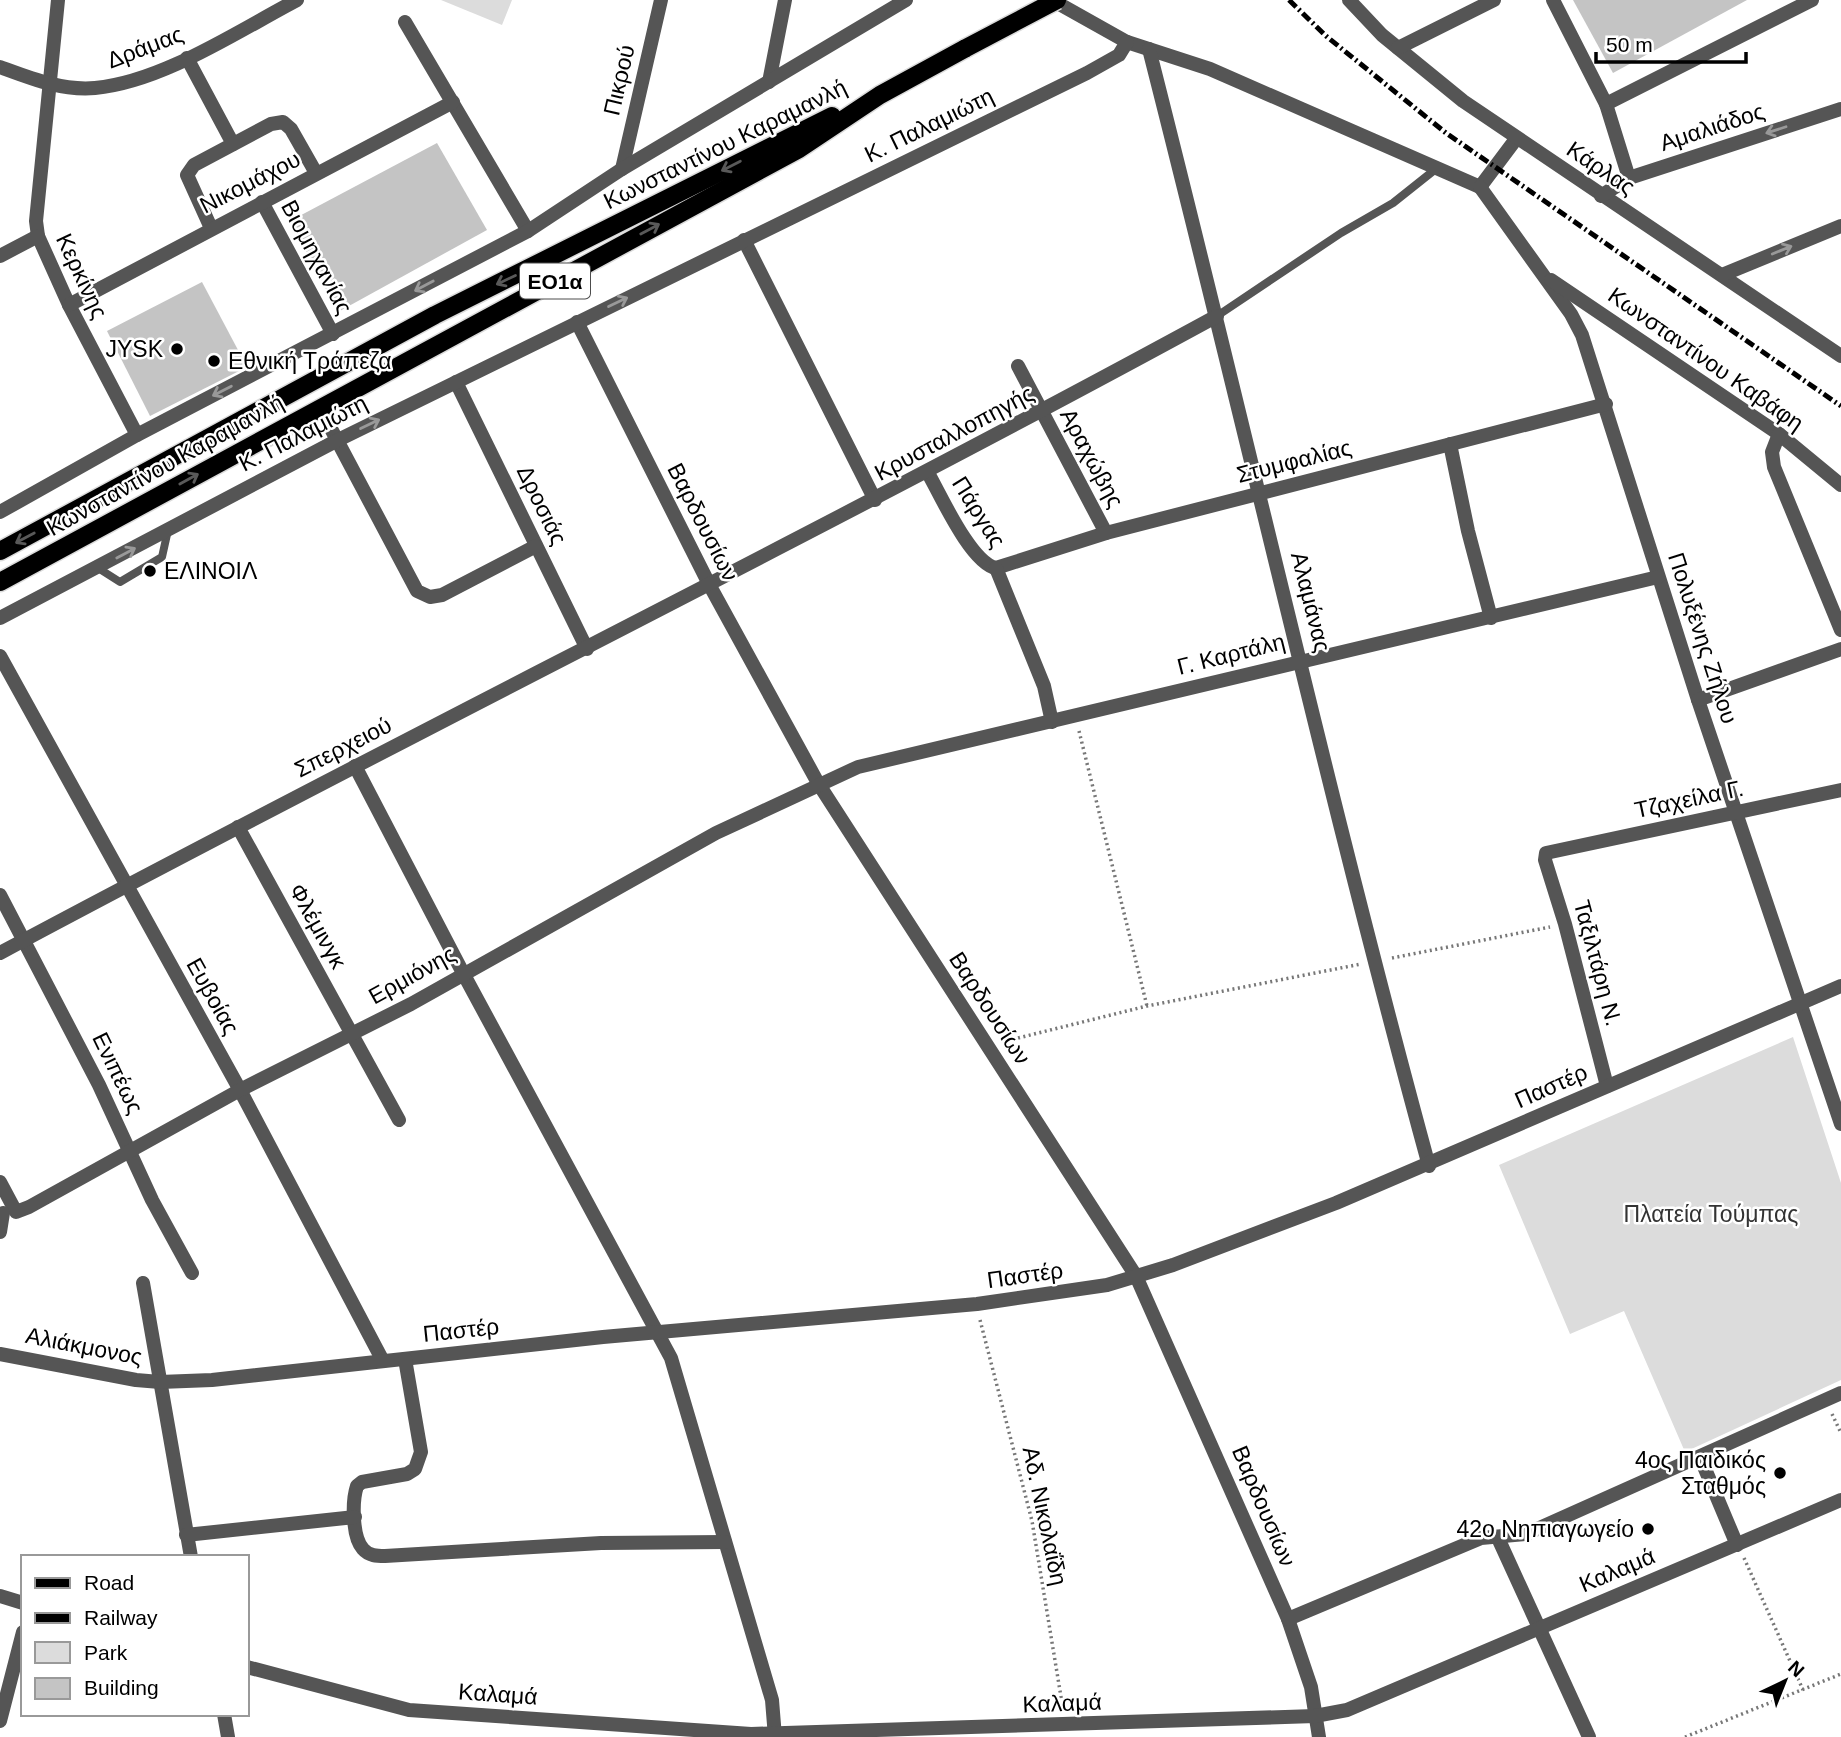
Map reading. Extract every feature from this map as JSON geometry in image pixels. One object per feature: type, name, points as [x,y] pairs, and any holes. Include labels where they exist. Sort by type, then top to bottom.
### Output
[{"type":"main road","name":"ΕΟ1α","points":[[880,95],[1054,0]]},
{"type":"main road","name":"Κωνσταντίνου Καραμανλή","points":[[0,582],[799,149],[880,95]]},
{"type":"main road","name":"Κωνσταντίνου Καραμανλή","points":[[0,551],[435,315],[791,135],[880,95]]},
{"type":"street","name":"Κερκίνης","points":[[58,0],[36,221],[38,236],[69,305],[136,435]]},
{"type":"street","name":"Δράμας","points":[[0,67],[51,85],[93,89],[139,79],[187,58],[297,0]]},
{"type":"street","name":"Πικρού","points":[[622,169],[661,0]]},
{"type":"street","points":[[769,82],[785,0]]},
{"type":"street","name":"Κωνσταντίνου Καραμανλή","points":[[3,508],[136,435],[528,231],[622,169],[906,0]]},
{"type":"street","points":[[1054,0],[1127,42],[1210,69],[1480,187],[1516,139]]},
{"type":"street","name":"Κάρλας","points":[[1349,0],[1398,48],[1516,139],[1838,352]]},
{"type":"street","points":[[1398,48],[1494,0]]},
{"type":"street","points":[[1553,0],[1606,104],[1629,178]]},
{"type":"street","points":[[1606,104],[1812,0]]},
{"type":"street","points":[[405,22],[528,231]]},
{"type":"street","name":"Κ. Παλαμιώτη","points":[[0,618],[336,441],[1087,73],[1119,55],[1127,42]]},
{"type":"street","name":"Αλαμάνας","points":[[1149,49],[1261,493],[1373,962],[1429,1166]]},
{"type":"street","points":[[187,58],[233,144]]},
{"type":"street","name":"Νικομάχου","points":[[69,305],[453,102]]},
{"type":"street","name":"Αμαλιάδος","points":[[1601,196],[1629,178],[1841,109]]},
{"type":"street","name":"Βιομηχανίας","points":[[211,228],[188,186],[187,175],[194,165],[271,124],[283,122],[291,130],[316,173]]},
{"type":"street","name":"Πολυξένης Ζήλου","points":[[1480,187],[1583,335],[1698,700],[1738,812],[1841,1124]]},
{"type":"street","name":"Βιομηχανίας","points":[[262,202],[333,334]]},
{"type":"street","points":[[1722,275],[1841,226]]},
{"type":"street","points":[[0,256],[38,236]]},
{"type":"street","points":[[744,240],[876,499]]},
{"type":"street","name":"Κωνσταντίνου Καβάφη","points":[[1542,274],[1779,434],[1841,485]]},
{"type":"street","name":"Κρυσταλλοπηγής","points":[[710,586],[928,473],[1217,316]]},
{"type":"street","name":"Βαρδουσίων","points":[[578,322],[710,586],[818,783],[1136,1276],[1288,1619],[1311,1688],[1319,1737]]},
{"type":"street","name":"Αραχώβης","points":[[1018,366],[1106,533]]},
{"type":"street","name":"Δροσιάς","points":[[456,382],[587,649]]},
{"type":"street","name":"Στυμφαλίας","points":[[996,568],[1106,533],[1606,404]]},
{"type":"street","points":[[320,408],[417,591],[430,597],[442,595],[536,546]]},
{"type":"street","points":[[1779,434],[1772,452],[1777,475],[1841,630]]},
{"type":"street","points":[[1450,444],[1468,531],[1491,618]]},
{"type":"street","name":"Πάργας","points":[[928,473],[973,550],[987,566],[996,568]]},
{"type":"street","points":[[996,568],[1044,685],[1052,722]]},
{"type":"street","name":"Γ. Καρτάλη","points":[[818,783],[873,762],[1052,722],[1301,660],[1491,618],[1658,577]]},
{"type":"street","name":"Σπερχειού","points":[[0,953],[355,766],[710,586]]},
{"type":"street","points":[[1698,700],[1841,649]]},
{"type":"street","name":"Ευβοίας","points":[[0,656],[124,886],[240,1090],[383,1361]]},
{"type":"street","points":[[355,766],[463,973],[553,1135],[671,1358],[772,1700],[776,1735]]},
{"type":"street","name":"Ερμιόνης","points":[[12,1211],[240,1090],[411,1004],[716,833],[818,783]]},
{"type":"street","name":"Τζαχείλα Γ.","points":[[1546,853],[1841,790]]},
{"type":"street","name":"Φλέμινγκ","points":[[238,827],[399,1120]]},
{"type":"street","name":"Ταξιλτάρη Ν.","points":[[1546,853],[1545,860],[1565,924],[1607,1086]]},
{"type":"street","name":"Ενιπέως","points":[[0,895],[130,1150],[152,1200],[192,1273]]},
{"type":"street","name":"Παστέρ","points":[[160,1382],[656,1332],[977,1304],[1064,1293],[1136,1276],[1230,1244],[1429,1166],[1841,986]]},
{"type":"street","points":[[0,1182],[12,1211],[0,1232]]},
{"type":"street","points":[[143,1283],[191,1555]]},
{"type":"street","name":"Αλιάκμονος","points":[[0,1354],[160,1382]]},
{"type":"street","points":[[405,1359],[421,1452],[418,1463],[407,1474],[362,1482],[354,1494],[361,1547],[374,1556],[601,1543],[725,1542]]},
{"type":"street","points":[[1288,1619],[1481,1538],[1526,1534],[1841,1393]]},
{"type":"street","points":[[1700,1457],[1737,1545]]},
{"type":"street","name":"Καλαμά","points":[[248,1667],[409,1710],[776,1735],[1315,1716],[1347,1710],[1841,1500]]},
{"type":"street","points":[[186,1535],[355,1517]]},
{"type":"street","points":[[1498,1538],[1589,1737]]},
{"type":"street","points":[[0,1596],[21,1602]]},
{"type":"street","points":[[0,1721],[21,1640]]},
{"type":"street","points":[[224,1716],[228,1737]]},
{"type":"lane","points":[[1217,316],[1340,233],[1393,203],[1437,168]]},
{"type":"lane","points":[[98,568],[120,582],[162,557],[168,530]]},
{"type":"path","points":[[1076,716],[1147,1006]]},
{"type":"path","points":[[988,1045],[1147,1006],[1565,924]]},
{"type":"path","name":"Αδ. Νικολαΐδη","points":[[977,1304],[1032,1521],[1063,1698],[1064,1725]]},
{"type":"path","points":[[1737,1545],[1804,1690]]},
{"type":"path","points":[[1685,1737],[1841,1674]]},
{"type":"green space","points":[[441,0],[512,0],[502,25]]},
{"type":"green space","name":"Πλατεία Τούμπας","points":[[1793,1037],[1841,1183],[1841,1380],[1685,1452],[1624,1311],[1570,1334],[1499,1165]]},
{"type":"building","points":[[1573,0],[1747,0],[1613,73]]},
{"type":"building","points":[[437,143],[487,230],[338,312],[290,221]]},
{"type":"building","name":"JYSK","points":[[202,282],[247,367],[150,416],[107,331]]},
{"type":"railway","points":[[1289,0],[1326,36],[1446,133],[1841,406]]},
{"type":"place","name":"JYSK","points":[[177,349]]},
{"type":"place","name":"Εθνική Τράπεζα","points":[[214,361]]},
{"type":"place","name":"ΕΛΙΝΟΙΛ","points":[[150,571]]},
{"type":"place","name":"4ος Παιδικός Σταθμός","points":[[1780,1473]]},
{"type":"place","name":"42ο Νηπιαγωγείο","points":[[1648,1529]]}]
